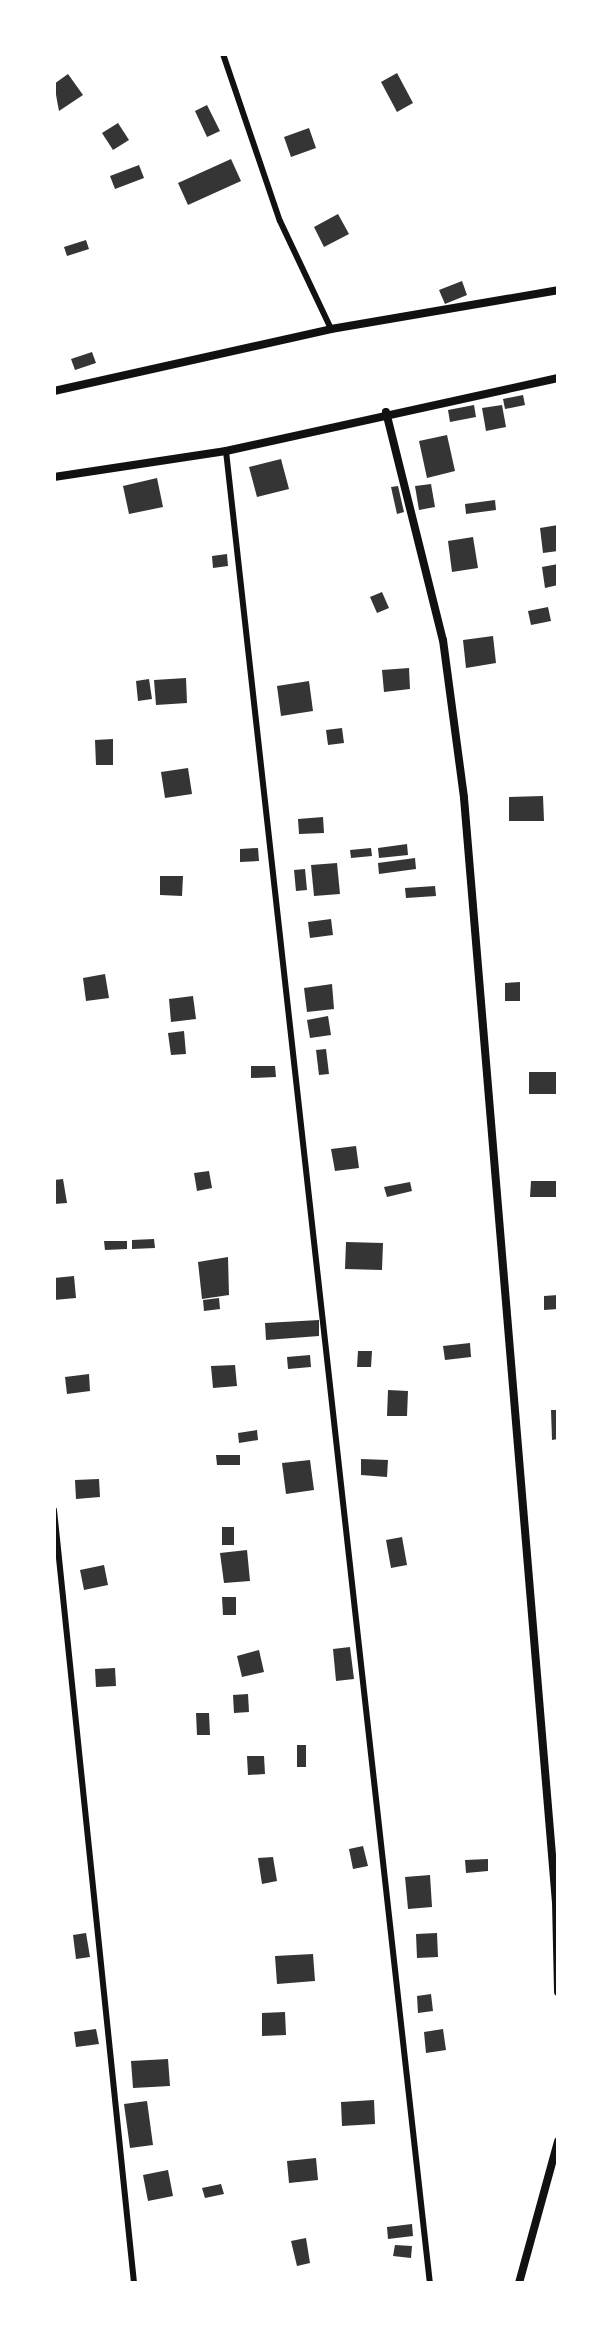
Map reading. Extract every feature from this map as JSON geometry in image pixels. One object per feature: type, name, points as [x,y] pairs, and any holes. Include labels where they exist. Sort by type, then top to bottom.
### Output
[{"type":"street","points":[[54,391],[331,329],[558,290]]},
{"type":"street","points":[[54,477],[226,451],[386,412],[558,378]]},
{"type":"street","points":[[386,412],[443,640],[464,798],[556,1902],[558,1992]]},
{"type":"street","points":[[519,2283],[558,2141]]},
{"type":"lane","points":[[223,54],[280,221],[331,329]]},
{"type":"lane","points":[[226,451],[430,2283]]},
{"type":"lane","points":[[54,1510],[134,2283]]},
{"type":"building","points":[[397,73],[413,103],[397,112],[381,82]]},
{"type":"building","points":[[68,74],[83,95],[59,111],[54,84]]},
{"type":"building","points":[[207,105],[220,131],[207,137],[195,111]]},
{"type":"building","points":[[118,123],[129,140],[113,150],[102,133]]},
{"type":"building","points":[[309,128],[316,148],[291,157],[284,137]]},
{"type":"building","points":[[231,159],[241,181],[188,205],[178,183]]},
{"type":"building","points":[[139,165],[144,178],[115,189],[110,176]]},
{"type":"building","points":[[338,214],[349,234],[324,247],[314,227]]},
{"type":"building","points":[[86,240],[89,249],[67,256],[64,247]]},
{"type":"building","points":[[462,281],[467,295],[445,304],[439,290]]},
{"type":"building","points":[[92,352],[96,363],[75,370],[71,359]]},
{"type":"building","points":[[523,395],[525,405],[505,409],[503,399]]},
{"type":"building","points":[[474,405],[476,417],[450,422],[448,410]]},
{"type":"building","points":[[502,405],[506,427],[486,431],[482,408]]},
{"type":"building","points":[[447,435],[455,471],[427,478],[419,441]]},
{"type":"building","points":[[281,459],[289,489],[257,497],[249,467]]},
{"type":"building","points":[[157,478],[163,507],[129,514],[123,486]]},
{"type":"building","points":[[431,484],[435,507],[419,510],[415,486]]},
{"type":"building","points":[[398,486],[404,512],[397,514],[391,487]]},
{"type":"building","points":[[495,500],[496,510],[466,514],[465,504]]},
{"type":"building","points":[[558,525],[558,551],[543,553],[540,528]]},
{"type":"building","points":[[473,537],[478,568],[452,572],[448,541]]},
{"type":"building","points":[[227,554],[228,566],[213,568],[212,556]]},
{"type":"building","points":[[558,564],[558,585],[545,588],[542,567]]},
{"type":"building","points":[[382,592],[389,608],[377,613],[370,597]]},
{"type":"building","points":[[548,607],[551,621],[531,625],[528,611]]},
{"type":"building","points":[[493,636],[496,663],[466,668],[463,640]]},
{"type":"building","points":[[409,668],[410,689],[384,692],[382,670]]},
{"type":"building","points":[[186,678],[187,703],[156,705],[154,680]]},
{"type":"building","points":[[149,679],[152,699],[138,701],[136,681]]},
{"type":"building","points":[[309,681],[313,711],[281,716],[277,686]]},
{"type":"building","points":[[342,728],[344,743],[328,745],[326,730]]},
{"type":"building","points":[[113,739],[113,765],[96,765],[95,740]]},
{"type":"building","points":[[188,768],[192,794],[165,798],[161,772]]},
{"type":"building","points":[[543,796],[544,821],[509,821],[509,797]]},
{"type":"building","points":[[323,817],[324,833],[299,834],[298,819]]},
{"type":"building","points":[[407,844],[408,855],[379,858],[378,848]]},
{"type":"building","points":[[258,848],[259,861],[240,862],[240,849]]},
{"type":"building","points":[[371,848],[372,856],[351,858],[350,850]]},
{"type":"building","points":[[415,858],[416,869],[379,874],[378,863]]},
{"type":"building","points":[[337,863],[340,894],[314,896],[311,865]]},
{"type":"building","points":[[305,869],[307,890],[296,891],[294,870]]},
{"type":"building","points":[[160,876],[183,876],[182,896],[160,895]]},
{"type":"building","points":[[435,886],[436,896],[406,898],[405,888]]},
{"type":"building","points":[[331,919],[333,935],[310,938],[308,922]]},
{"type":"building","points":[[105,974],[109,998],[86,1001],[83,978]]},
{"type":"building","points":[[520,982],[520,1001],[505,1001],[505,983]]},
{"type":"building","points":[[332,984],[334,1009],[307,1012],[304,988]]},
{"type":"building","points":[[193,996],[196,1019],[171,1022],[169,999]]},
{"type":"building","points":[[328,1016],[331,1035],[310,1038],[307,1020]]},
{"type":"building","points":[[184,1031],[186,1054],[171,1055],[168,1033]]},
{"type":"building","points":[[326,1049],[329,1074],[319,1075],[316,1050]]},
{"type":"building","points":[[251,1066],[275,1066],[276,1077],[251,1078]]},
{"type":"building","points":[[529,1072],[558,1072],[558,1094],[529,1094]]},
{"type":"building","points":[[356,1146],[359,1168],[335,1171],[331,1149]]},
{"type":"building","points":[[209,1171],[212,1188],[197,1191],[194,1173]]},
{"type":"building","points":[[63,1179],[67,1203],[54,1204],[54,1180]]},
{"type":"building","points":[[531,1181],[557,1181],[557,1197],[530,1197]]},
{"type":"building","points":[[410,1182],[412,1191],[387,1197],[384,1187]]},
{"type":"building","points":[[154,1239],[155,1248],[132,1249],[132,1240]]},
{"type":"building","points":[[104,1241],[127,1241],[127,1249],[105,1250]]},
{"type":"building","points":[[346,1242],[383,1243],[382,1270],[345,1269]]},
{"type":"building","points":[[228,1257],[229,1295],[202,1299],[198,1262]]},
{"type":"building","points":[[74,1276],[76,1298],[54,1300],[54,1278]]},
{"type":"building","points":[[558,1295],[558,1309],[544,1310],[544,1296]]},
{"type":"building","points":[[219,1298],[220,1309],[204,1311],[203,1300]]},
{"type":"building","points":[[319,1320],[319,1336],[266,1340],[265,1323]]},
{"type":"building","points":[[470,1343],[471,1357],[445,1360],[443,1346]]},
{"type":"building","points":[[358,1351],[372,1351],[371,1367],[357,1367]]},
{"type":"building","points":[[310,1355],[311,1367],[288,1369],[287,1357]]},
{"type":"building","points":[[235,1365],[237,1386],[213,1388],[211,1366]]},
{"type":"building","points":[[89,1374],[90,1391],[67,1394],[65,1377]]},
{"type":"building","points":[[388,1390],[408,1391],[407,1416],[387,1416]]},
{"type":"building","points":[[551,1410],[558,1410],[558,1439],[552,1440]]},
{"type":"building","points":[[257,1430],[258,1440],[239,1443],[238,1433]]},
{"type":"building","points":[[216,1455],[240,1455],[240,1465],[217,1465]]},
{"type":"building","points":[[361,1459],[388,1460],[387,1477],[361,1475]]},
{"type":"building","points":[[310,1460],[314,1490],[286,1494],[282,1463]]},
{"type":"building","points":[[99,1479],[100,1497],[76,1499],[75,1480]]},
{"type":"building","points":[[222,1527],[234,1527],[234,1545],[222,1545]]},
{"type":"building","points":[[402,1537],[407,1565],[391,1568],[386,1540]]},
{"type":"building","points":[[247,1550],[250,1581],[224,1583],[220,1553]]},
{"type":"building","points":[[104,1565],[108,1585],[84,1590],[80,1570]]},
{"type":"building","points":[[222,1597],[236,1597],[236,1615],[223,1615]]},
{"type":"building","points":[[350,1647],[354,1679],[336,1681],[333,1649]]},
{"type":"building","points":[[259,1650],[264,1672],[242,1677],[237,1656]]},
{"type":"building","points":[[115,1668],[116,1686],[96,1687],[95,1669]]},
{"type":"building","points":[[248,1694],[249,1712],[234,1713],[233,1695]]},
{"type":"building","points":[[196,1713],[209,1713],[210,1735],[197,1735]]},
{"type":"building","points":[[297,1745],[306,1745],[306,1767],[297,1767]]},
{"type":"building","points":[[247,1756],[264,1756],[265,1774],[248,1775]]},
{"type":"building","points":[[363,1846],[368,1866],[353,1869],[349,1849]]},
{"type":"building","points":[[273,1857],[277,1881],[262,1884],[258,1858]]},
{"type":"building","points":[[488,1859],[488,1871],[466,1873],[465,1860]]},
{"type":"building","points":[[430,1875],[432,1907],[408,1909],[405,1877]]},
{"type":"building","points":[[86,1933],[90,1957],[76,1959],[73,1935]]},
{"type":"building","points":[[437,1933],[438,1957],[417,1958],[416,1934]]},
{"type":"building","points":[[313,1954],[315,1981],[277,1984],[275,1956]]},
{"type":"building","points":[[431,1994],[433,2011],[418,2013],[417,1996]]},
{"type":"building","points":[[285,2012],[286,2035],[262,2036],[262,2013]]},
{"type":"building","points":[[96,2029],[99,2044],[76,2047],[74,2032]]},
{"type":"building","points":[[443,2029],[446,2050],[426,2053],[424,2032]]},
{"type":"building","points":[[168,2059],[170,2086],[133,2088],[131,2061]]},
{"type":"building","points":[[374,2100],[375,2124],[342,2126],[341,2102]]},
{"type":"building","points":[[147,2101],[153,2145],[130,2148],[124,2104]]},
{"type":"building","points":[[316,2158],[318,2180],[289,2183],[287,2161]]},
{"type":"building","points":[[168,2170],[173,2196],[148,2201],[143,2175]]},
{"type":"building","points":[[221,2184],[224,2194],[205,2198],[202,2188]]},
{"type":"building","points":[[412,2224],[413,2236],[388,2239],[387,2227]]},
{"type":"building","points":[[306,2238],[310,2263],[297,2266],[291,2241]]},
{"type":"building","points":[[395,2245],[412,2246],[411,2258],[393,2256]]}]
